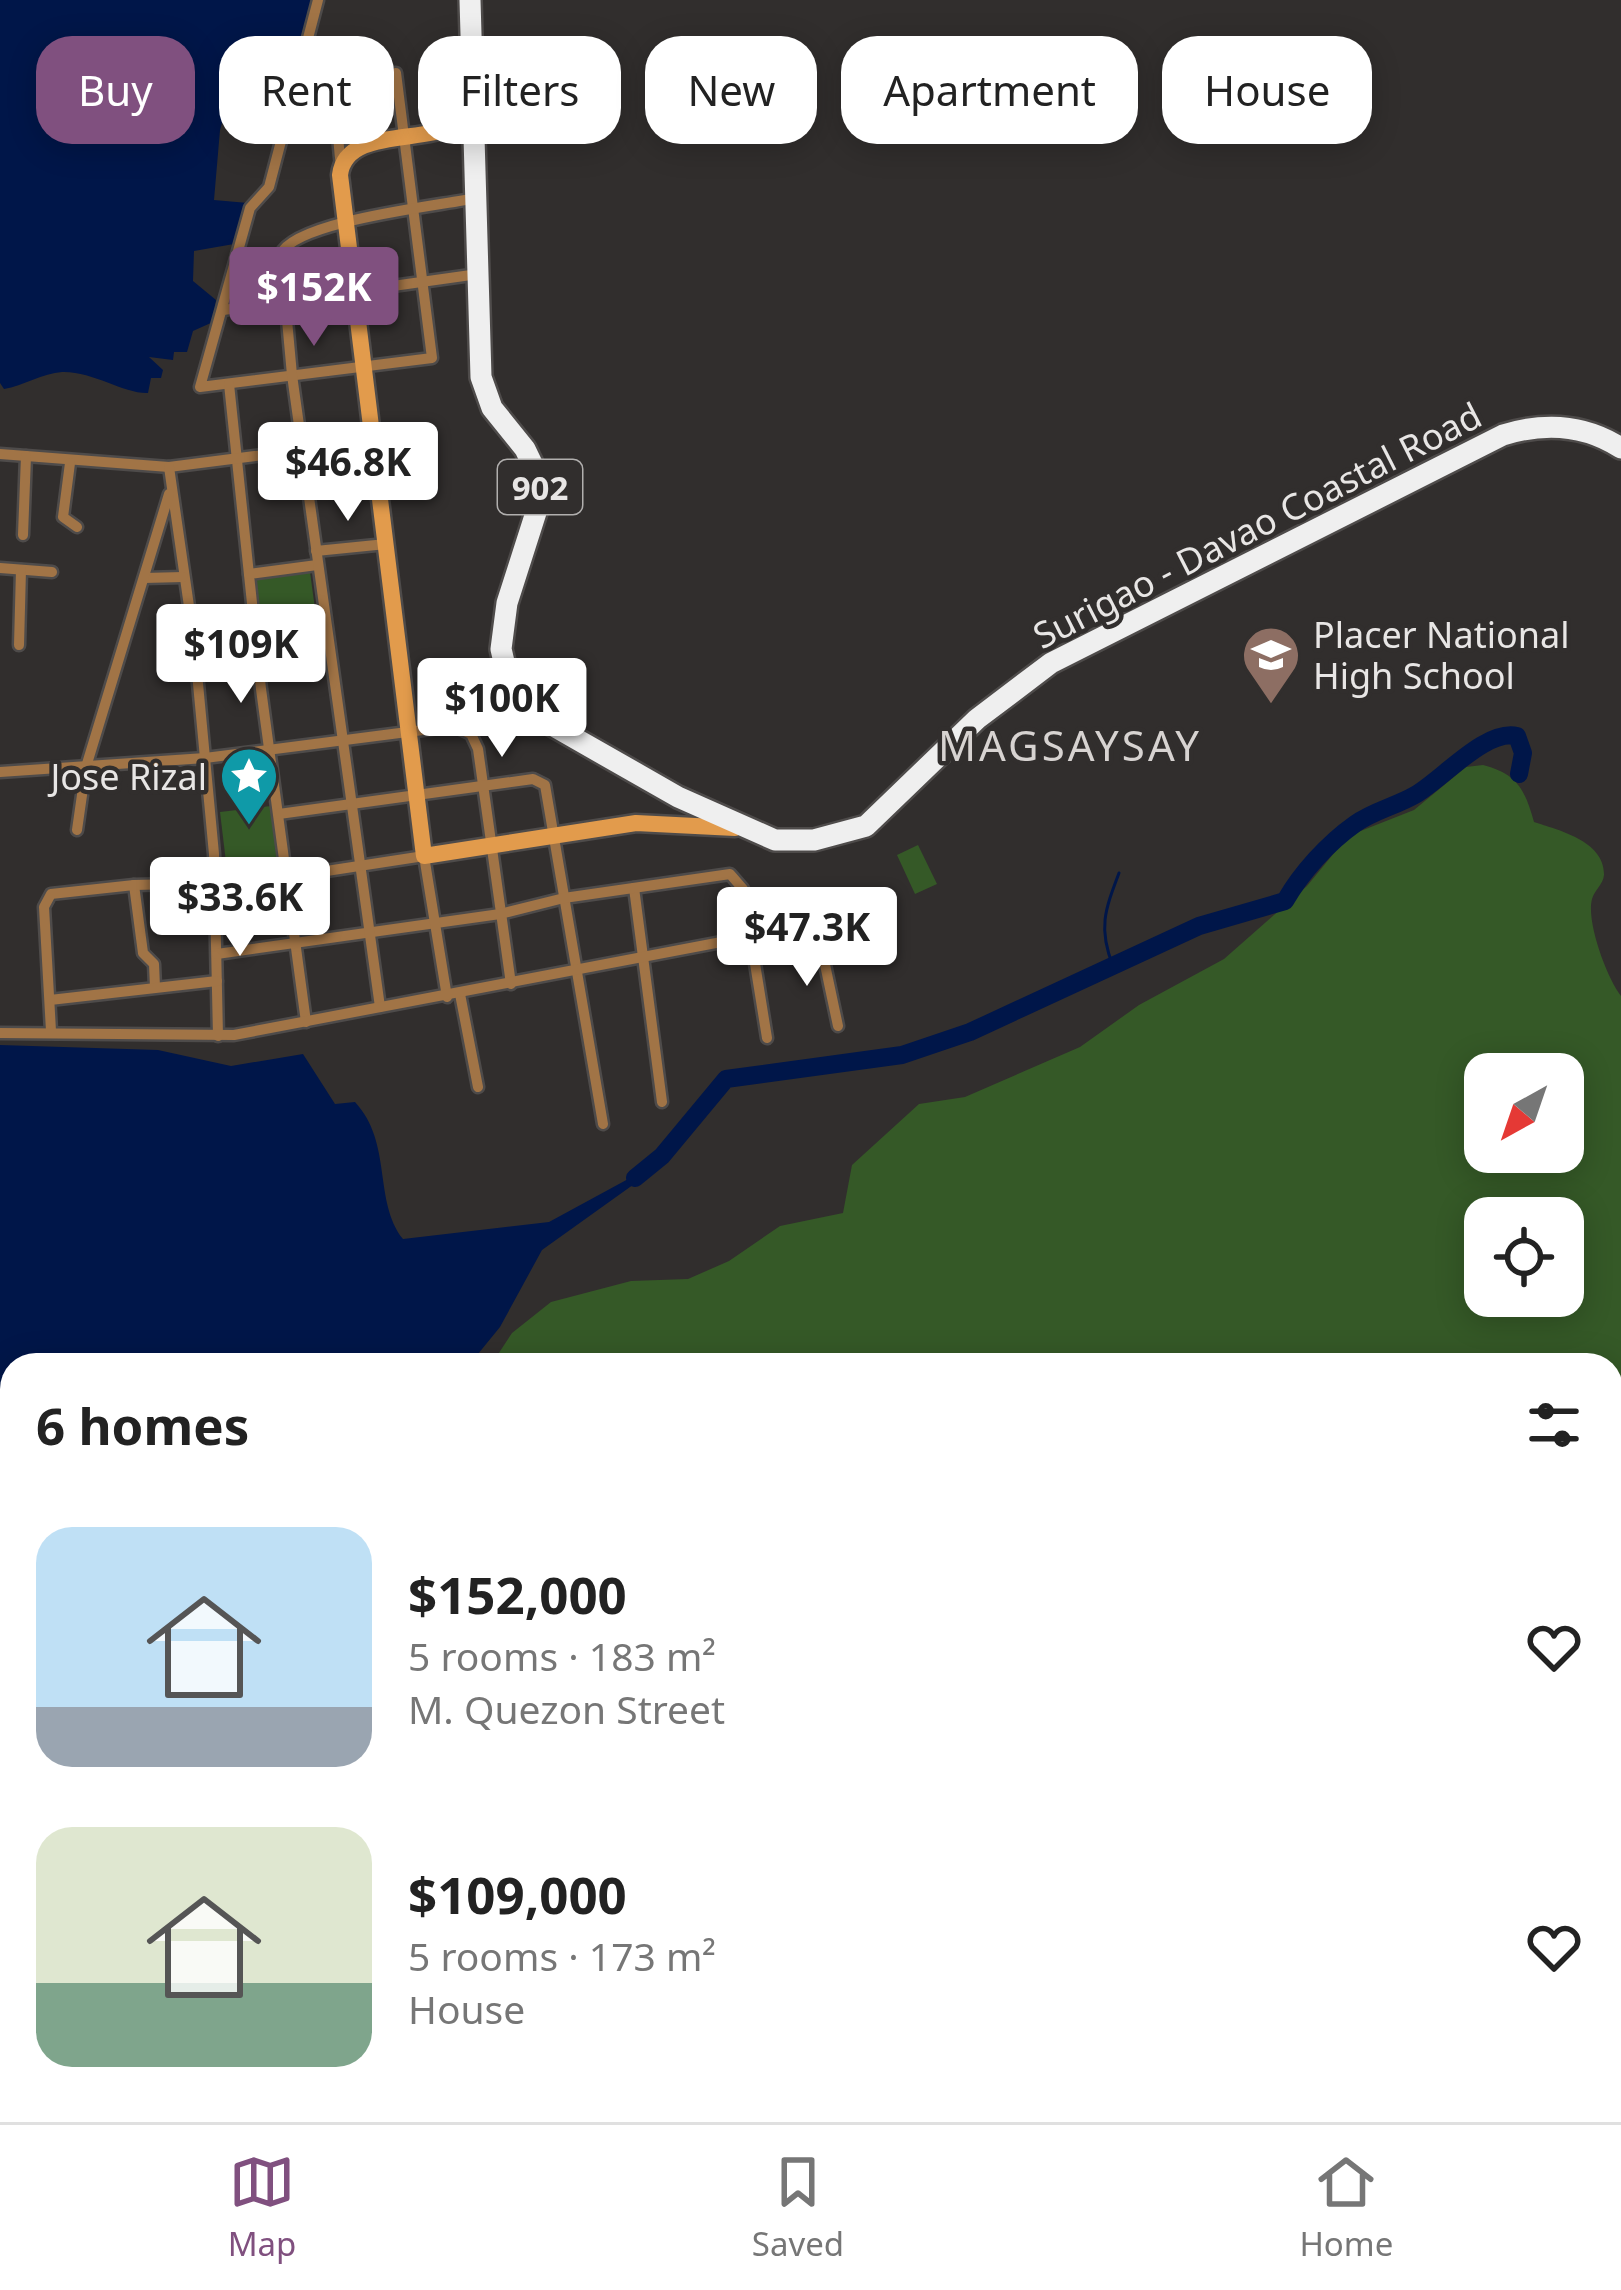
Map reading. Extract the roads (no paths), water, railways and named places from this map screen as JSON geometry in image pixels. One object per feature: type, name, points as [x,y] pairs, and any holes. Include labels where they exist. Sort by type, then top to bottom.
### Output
[{"type":"highway","name":"Surigao - Davao Coastal Road","points":[[470,0],[471,36]]},
{"type":"highway","name":"Surigao - Davao Coastal Road","points":[[474,144],[486,396],[535,465],[540,490],[507,603],[501,649],[506,683],[550,724],[739,828],[775,840],[866,826],[977,719],[1029,679],[1190,590],[1503,435],[1525,428],[1577,428],[1621,448]]},
{"type":"street","points":[[309,36],[318,0]]},
{"type":"street","points":[[281,144],[269,187],[251,205],[223,310],[201,368],[200,387],[432,358],[396,73]]},
{"type":"street","points":[[341,165],[357,148],[418,135]]},
{"type":"street","points":[[338,144],[344,223],[424,856],[435,922],[478,1087]]},
{"type":"street","points":[[380,1007],[348,802],[292,374],[281,254],[286,243],[344,223],[476,198]]},
{"type":"street","points":[[223,310],[478,274]]},
{"type":"street","points":[[230,384],[249,574],[306,1022]]},
{"type":"street","points":[[0,454],[70,463],[169,467],[373,441]]},
{"type":"street","points":[[23,535],[26,456]]},
{"type":"street","points":[[70,463],[63,517],[77,527]]},
{"type":"street","points":[[169,467],[205,758],[218,1036]]},
{"type":"street","points":[[76,830],[86,766],[171,490]]},
{"type":"street","points":[[316,551],[386,544]]},
{"type":"street","points":[[249,574],[317,565]]},
{"type":"street","points":[[0,568],[52,572]]},
{"type":"street","points":[[19,645],[21,570]]},
{"type":"street","points":[[144,578],[183,577]]},
{"type":"street","points":[[0,772],[205,758],[454,725],[471,734],[511,984]]},
{"type":"street","points":[[279,814],[541,782],[579,971],[603,1124]]},
{"type":"street","points":[[51,1031],[46,898],[134,885],[289,877],[636,823],[739,828]]},
{"type":"street","points":[[217,954],[735,875],[742,889],[767,1038]]},
{"type":"street","points":[[134,885],[143,953],[154,964],[155,987]]},
{"type":"street","points":[[634,888],[662,1102]]},
{"type":"street","points":[[0,1033],[218,1036],[454,996],[805,926],[813,929],[838,1027]]},
{"type":"street","points":[[50,1000],[218,981]]},
{"type":"water","points":[[0,0],[311,0],[304,36],[219,36],[214,200],[248,203],[234,244],[194,251],[193,281],[216,300],[213,322],[193,331],[187,352],[174,352],[173,360],[149,357],[163,370],[161,378],[151,378],[148,393],[74,373],[55,373],[4,389],[0,383]]},
{"type":"water","points":[[0,1045],[158,1050],[231,1066],[303,1054],[335,1104],[355,1102],[367,1118],[379,1153],[388,1207],[403,1239],[549,1222],[630,1178],[637,1182],[542,1250],[500,1327],[479,1353],[0,1353]]},
{"type":"waterway","points":[[635,1178],[662,1156],[726,1079],[902,1055],[970,1032],[1199,926],[1285,901],[1316,859],[1345,832],[1415,795],[1492,740],[1517,736],[1523,753],[1519,774]]},
{"type":"waterway","points":[[1113,966],[1105,919],[1119,873]]},
{"type":"place","name":"Placer National High School","points":[[1271,706]]},
{"type":"place","name":"Jose Rizal","points":[[249,827]]},
{"type":"district","name":"MAGSAYSAY","points":[[1070,744]]}]
